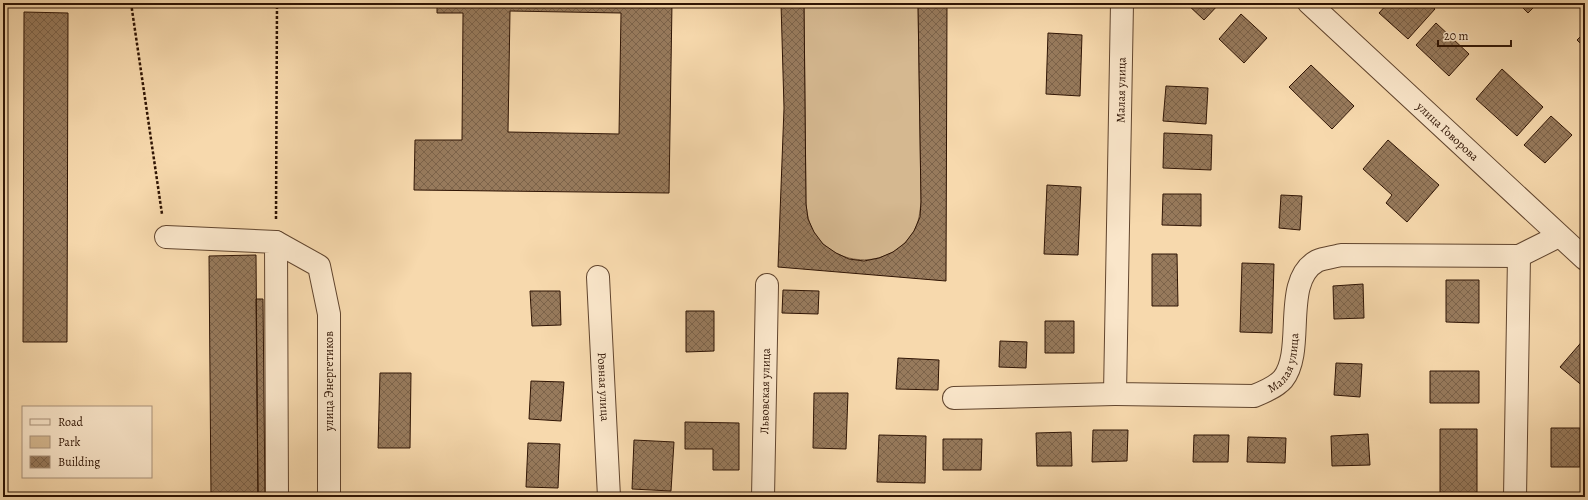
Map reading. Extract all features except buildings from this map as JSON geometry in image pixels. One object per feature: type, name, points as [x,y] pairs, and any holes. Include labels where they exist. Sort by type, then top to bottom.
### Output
[{"type":"street","name":"Малая улица","points":[[1122,3],[1115,394],[1254,396],[1268,390],[1283,378],[1291,361],[1299,283],[1308,268],[1318,261],[1341,255],[1519,256]]},
{"type":"street","name":"улица Говорова","points":[[1309,3],[1585,259]]},
{"type":"street","points":[[1515,497],[1519,256],[1559,236]]},
{"type":"street","points":[[166,237],[276,242],[277,497]]},
{"type":"street","name":"улица Энергетиков","points":[[276,242],[319,266],[329,314],[329,497]]},
{"type":"street","name":"Ровная улица","points":[[598,277],[609,497]]},
{"type":"street","name":"Львовская улица","points":[[763,497],[767,285]]},
{"type":"street","points":[[954,398],[1115,394]]},
{"type":"path","points":[[131,3],[166,237]]},
{"type":"path","points":[[276,242],[277,3]]},
{"type":"green space","points":[[804,3],[918,3],[920,213],[914,231],[904,243],[892,252],[879,258],[864,260],[850,258],[836,253],[824,245],[814,233],[810,223],[806,204]]}]
